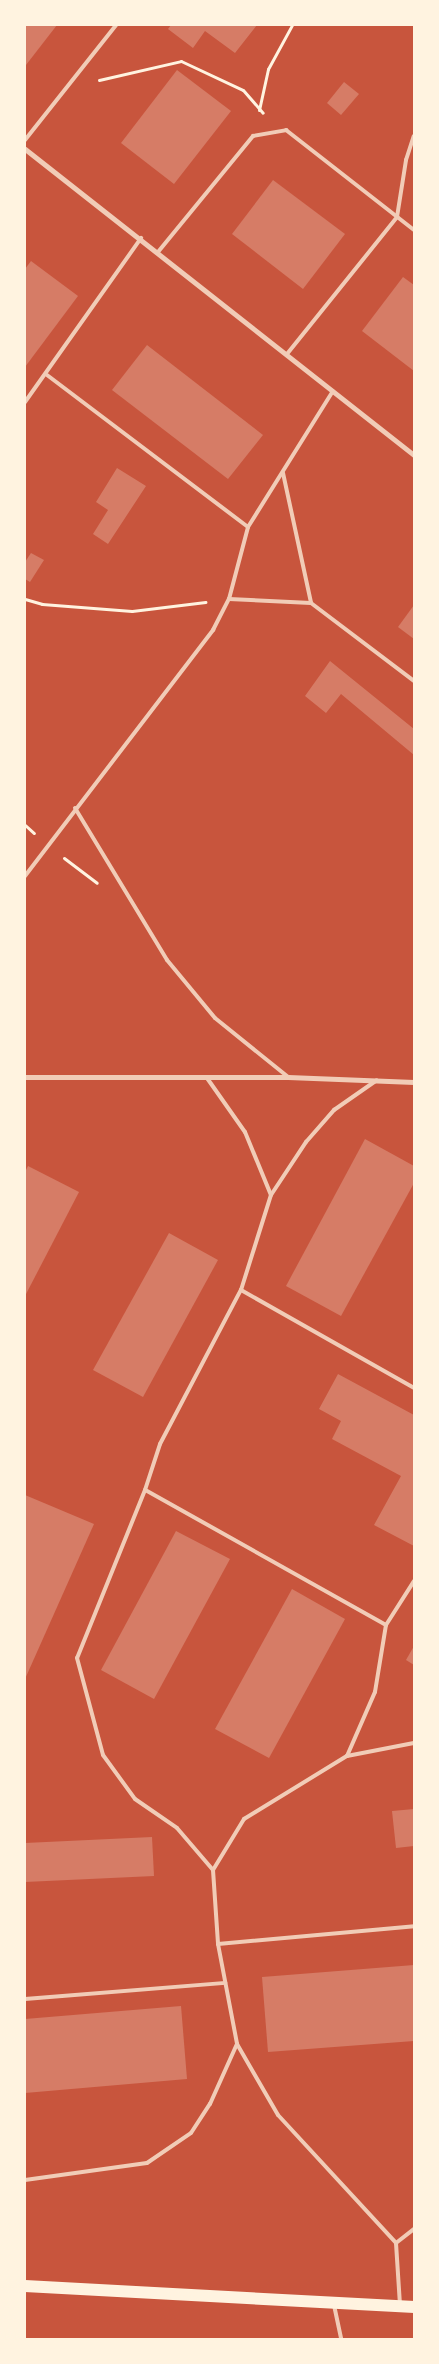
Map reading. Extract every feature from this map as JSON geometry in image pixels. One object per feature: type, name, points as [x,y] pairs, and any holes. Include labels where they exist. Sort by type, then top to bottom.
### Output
[{"type":"main road","points":[[25,2286],[414,2306]]},
{"type":"street","points":[[25,149],[141,238],[414,455]]},
{"type":"street","points":[[25,1077],[288,1077],[414,1082]]},
{"type":"lane","points":[[25,140],[116,25]]},
{"type":"lane","points":[[158,252],[253,136],[286,130],[414,230]]},
{"type":"lane","points":[[287,354],[397,217],[406,160],[414,136]]},
{"type":"lane","points":[[25,402],[47,375],[141,238]]},
{"type":"lane","points":[[47,375],[248,527]]},
{"type":"lane","points":[[25,876],[75,808],[213,630],[229,599],[248,527],[333,391]]},
{"type":"lane","points":[[283,473],[311,603]]},
{"type":"lane","points":[[229,599],[311,603],[414,681]]},
{"type":"lane","points":[[75,808],[167,960],[215,1018],[288,1077]]},
{"type":"lane","points":[[207,1078],[245,1132],[271,1195]]},
{"type":"lane","points":[[213,1870],[177,1828],[135,1799],[103,1755],[77,1658],[145,1490],[160,1444],[242,1290],[271,1195],[306,1142],[334,1110],[378,1080]]},
{"type":"lane","points":[[242,1290],[414,1388]]},
{"type":"lane","points":[[145,1490],[386,1625]]},
{"type":"lane","points":[[347,1756],[374,1692],[386,1625],[414,1581]]},
{"type":"lane","points":[[400,2306],[396,2243],[278,2115],[238,2044],[218,1944],[213,1870],[244,1819],[347,1756],[414,1743]]},
{"type":"lane","points":[[218,1944],[414,1926]]},
{"type":"lane","points":[[25,1998],[225,1983]]},
{"type":"lane","points":[[25,2180],[147,2163],[191,2133],[210,2104],[238,2044]]},
{"type":"lane","points":[[396,2243],[414,2229]]},
{"type":"lane","points":[[334,2302],[341,2339]]},
{"type":"path","points":[[259,110],[268,69],[292,25]]},
{"type":"path","points":[[71,83],[182,61],[243,90],[259,110],[286,130]]},
{"type":"path","points":[[25,599],[42,604],[132,611],[229,599]]},
{"type":"path","points":[[25,825],[47,845],[100,886]]},
{"type":"building","points":[[25,25],[57,25],[26,65],[25,64]]},
{"type":"building","points":[[171,25],[257,25],[235,53],[205,31],[193,48],[168,29]]},
{"type":"building","points":[[177,70],[231,111],[174,184],[121,143]]},
{"type":"building","points":[[344,82],[359,94],[341,115],[327,103]]},
{"type":"building","points":[[273,180],[345,234],[303,289],[232,234]]},
{"type":"building","points":[[31,261],[78,296],[25,367],[25,269]]},
{"type":"building","points":[[403,277],[414,285],[414,371],[362,331]]},
{"type":"building","points":[[147,345],[263,435],[228,479],[112,390]]},
{"type":"building","points":[[117,468],[146,486],[108,544],[93,534],[108,510],[96,502]]},
{"type":"building","points":[[31,553],[44,560],[30,582],[25,579],[25,562]]},
{"type":"building","points":[[414,605],[414,639],[398,627]]},
{"type":"building","points":[[330,661],[414,729],[414,755],[341,694],[326,713],[305,696]]},
{"type":"building","points":[[365,1139],[414,1166],[414,1183],[341,1316],[286,1286]]},
{"type":"building","points":[[28,1166],[79,1192],[25,1296],[25,1172]]},
{"type":"building","points":[[169,1233],[218,1260],[143,1397],[93,1370]]},
{"type":"building","points":[[338,1374],[414,1415],[414,1546],[374,1525],[401,1476],[332,1439],[341,1421],[319,1409]]},
{"type":"building","points":[[25,1495],[94,1524],[25,1679]]},
{"type":"building","points":[[176,1531],[230,1559],[154,1699],[101,1670]]},
{"type":"building","points":[[292,1589],[345,1619],[269,1758],[215,1729]]},
{"type":"building","points":[[414,1646],[414,1665],[406,1660]]},
{"type":"building","points":[[414,1809],[414,1846],[396,1848],[392,1811]]},
{"type":"building","points":[[152,1837],[154,1876],[25,1882],[25,1843]]},
{"type":"building","points":[[414,1965],[414,2041],[268,2052],[262,1977]]},
{"type":"building","points":[[181,2006],[187,2079],[25,2093],[25,2019]]}]
